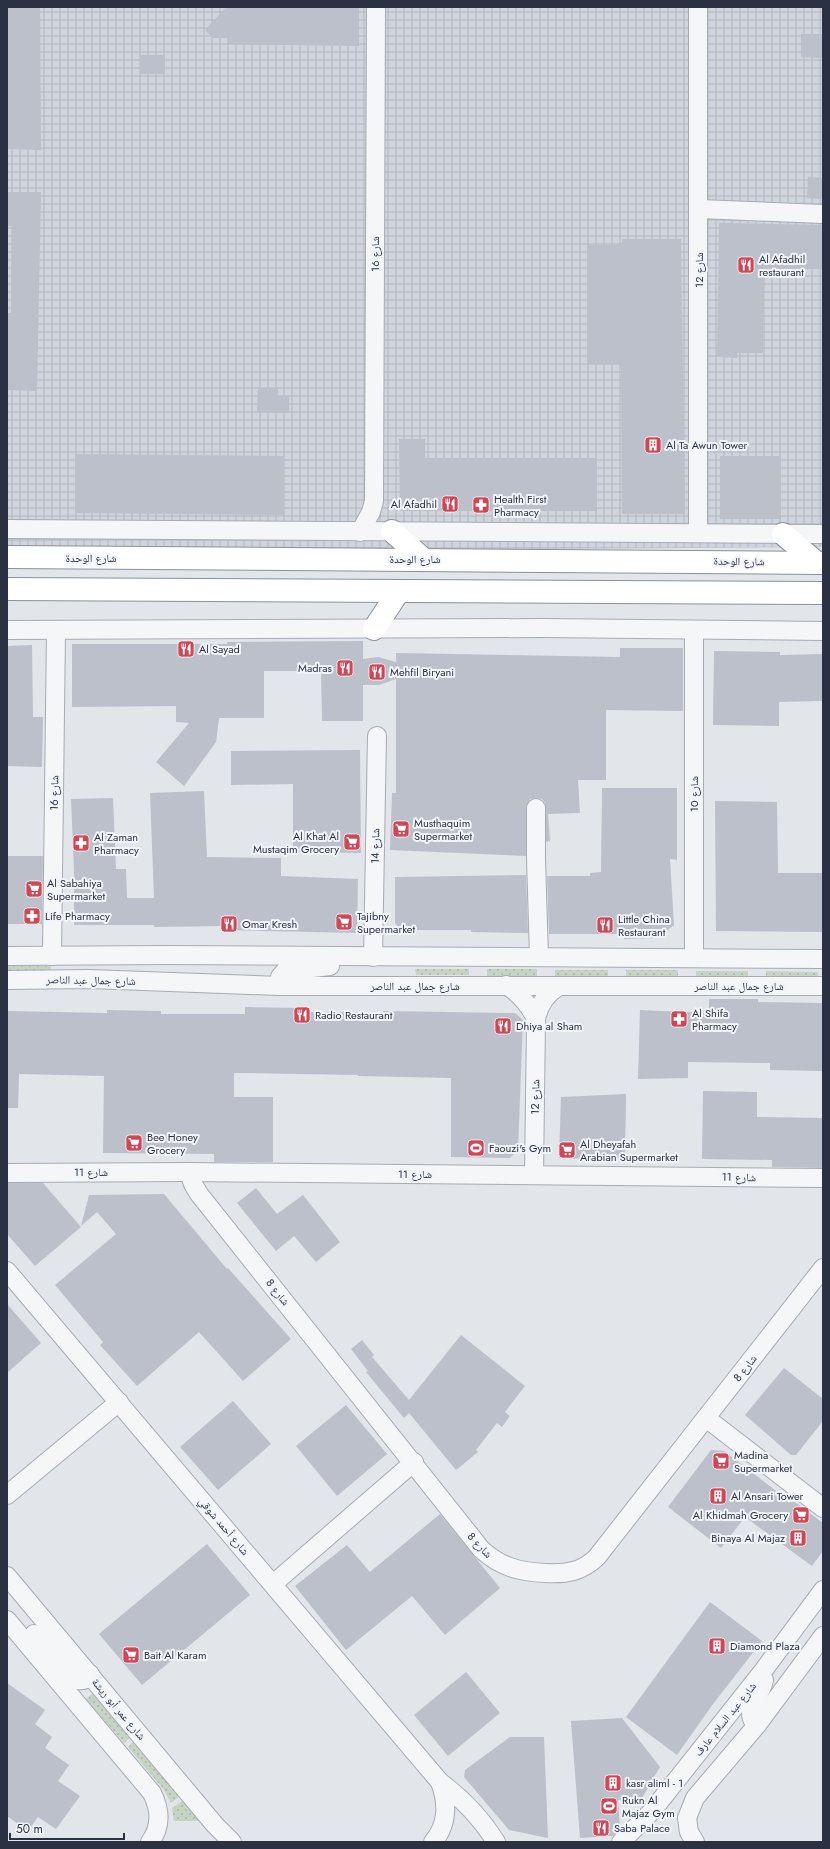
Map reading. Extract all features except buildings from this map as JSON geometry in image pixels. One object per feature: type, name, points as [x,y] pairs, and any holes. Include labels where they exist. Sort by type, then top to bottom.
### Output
[{"type":"highway","points":[[392,531],[423,559]]},
{"type":"highway","points":[[783,534],[820,563]]},
{"type":"highway","name":"شارع الوحدة","points":[[7,557],[820,563]]},
{"type":"highway","points":[[7,589],[823,593]]},
{"type":"highway","points":[[374,629],[399,591]]},
{"type":"street","name":"شارع 16","points":[[360,532],[371,512],[374,501],[376,7]]},
{"type":"street","name":"شارع 12","points":[[698,7],[698,532]]},
{"type":"street","points":[[699,209],[823,214]]},
{"type":"street","points":[[374,501],[392,531]]},
{"type":"street","points":[[7,529],[360,532],[698,532],[823,534]]},
{"type":"street","points":[[7,630],[374,629],[823,631]]},
{"type":"street","name":"شارع 16","points":[[52,956],[56,630]]},
{"type":"street","name":"شارع 10","points":[[694,630],[694,958]]},
{"type":"street","name":"شارع 14","points":[[373,957],[377,736]]},
{"type":"street","points":[[536,808],[538,958]]},
{"type":"street","points":[[7,956],[168,955],[823,959]]},
{"type":"street","points":[[89,979],[98,974],[108,973],[170,972],[174,969],[175,961],[168,955]]},
{"type":"street","points":[[280,986],[280,977],[285,971],[328,966],[333,964],[341,956]]},
{"type":"street","name":"شارع جمال عبد الناصر","points":[[7,980],[89,979],[280,986],[823,986]]},
{"type":"street","points":[[506,986],[521,996],[532,1010],[536,1019]]},
{"type":"street","name":"شارع 12","points":[[534,1175],[536,1019],[543,1000],[559,986]]},
{"type":"street","name":"شارع 11","points":[[7,1173],[188,1172],[823,1178]]},
{"type":"street","name":"شارع 8","points":[[188,1172],[199,1194],[414,1462],[481,1549],[496,1562],[524,1572],[570,1573],[584,1568],[597,1557],[823,1268]]},
{"type":"street","name":"شارع أحمد شوقي","points":[[7,1271],[440,1782],[466,1804],[488,1829],[496,1842]]},
{"type":"street","points":[[7,1495],[119,1402]]},
{"type":"street","points":[[706,1418],[823,1508]]},
{"type":"street","points":[[273,1584],[414,1462]]},
{"type":"street","name":"شارع عمر أبو ريشة","points":[[7,1576],[215,1825],[232,1842]]},
{"type":"street","name":"شارع عبد السلام عارف","points":[[621,1842],[652,1811],[763,1671],[823,1590]]},
{"type":"street","points":[[8,1621],[24,1626],[30,1630],[77,1680],[82,1681],[87,1679],[90,1674]]},
{"type":"street","points":[[8,1621],[152,1793],[157,1803],[159,1814],[158,1825],[150,1842]]},
{"type":"street","points":[[695,1842],[687,1825],[687,1818],[691,1805],[757,1725],[823,1636]]},
{"type":"street","points":[[757,1725],[752,1719],[750,1712],[763,1683],[763,1671]]},
{"type":"street","name":"شارع أحمد شوقي","points":[[433,1842],[444,1823],[446,1809],[445,1795],[440,1782]]},
{"type":"shaded area","points":[[7,7],[823,7],[823,547],[406,550],[7,547]]},
{"type":"green space","points":[[7,966],[51,966],[50,971],[7,973]]},
{"type":"green space","points":[[415,969],[469,969],[469,975],[416,975]]},
{"type":"green space","points":[[487,969],[537,969],[537,976],[487,976]]},
{"type":"green space","points":[[555,970],[608,970],[608,976],[555,976]]},
{"type":"green space","points":[[626,970],[678,970],[678,977],[626,977]]},
{"type":"green space","points":[[696,971],[748,971],[748,977],[696,977]]},
{"type":"green space","points":[[766,971],[818,972],[818,978],[766,977]]},
{"type":"green space","points":[[93,1693],[131,1737],[124,1743],[86,1699]]},
{"type":"green space","points":[[134,1741],[181,1795],[171,1803],[164,1790],[128,1747]]},
{"type":"green space","points":[[184,1800],[200,1821],[174,1821],[172,1808]]},
{"type":"place","name":"Al Afadhil restaurant","points":[[746,265]]},
{"type":"place","name":"Al Ta Awun Tower","points":[[653,445]]},
{"type":"place","name":"Al Afadhil","points":[[450,504]]},
{"type":"place","name":"Health First Pharmacy","points":[[481,505]]},
{"type":"place","name":"Al Sayad","points":[[186,649]]},
{"type":"place","name":"Madras","points":[[345,668]]},
{"type":"place","name":"Mehfil Biryani","points":[[377,672]]},
{"type":"place","name":"Musthaquim Supermarket","points":[[401,829]]},
{"type":"place","name":"Al Khat Al Mustaqim Grocery","points":[[352,842]]},
{"type":"place","name":"Al Zaman Pharmacy","points":[[81,843]]},
{"type":"place","name":"Al Sabahiya Supermarket","points":[[34,889]]},
{"type":"place","name":"Life Pharmacy","points":[[32,916]]},
{"type":"place","name":"Tajibny Supermarket","points":[[344,922]]},
{"type":"place","name":"Omar Kresh","points":[[229,924]]},
{"type":"place","name":"Little China Restaurant","points":[[605,925]]},
{"type":"place","name":"Radio Restaurant","points":[[302,1015]]},
{"type":"place","name":"Al Shifa Pharmacy","points":[[679,1019]]},
{"type":"place","name":"Dhiya al Sham","points":[[503,1026]]},
{"type":"place","name":"Bee Honey Grocery","points":[[134,1143]]},
{"type":"place","name":"Faouzi's Gym","points":[[476,1148]]},
{"type":"place","name":"Al Dheyafah Arabian Supermarket","points":[[567,1150]]},
{"type":"place","name":"Madina Supermarket","points":[[721,1461]]},
{"type":"place","name":"Al Ansari Tower","points":[[718,1496]]},
{"type":"place","name":"Al Khidmah Grocery","points":[[801,1515]]},
{"type":"place","name":"Binaya Al Majaz","points":[[798,1538]]},
{"type":"place","name":"Diamond Plaza","points":[[717,1646]]},
{"type":"place","name":"Bait Al Karam","points":[[131,1655]]},
{"type":"place","name":"kasr aliml - 1","points":[[613,1783]]},
{"type":"place","name":"Rukn Al Majaz Gym","points":[[609,1806]]},
{"type":"place","name":"Saba Palace","points":[[601,1828]]}]
